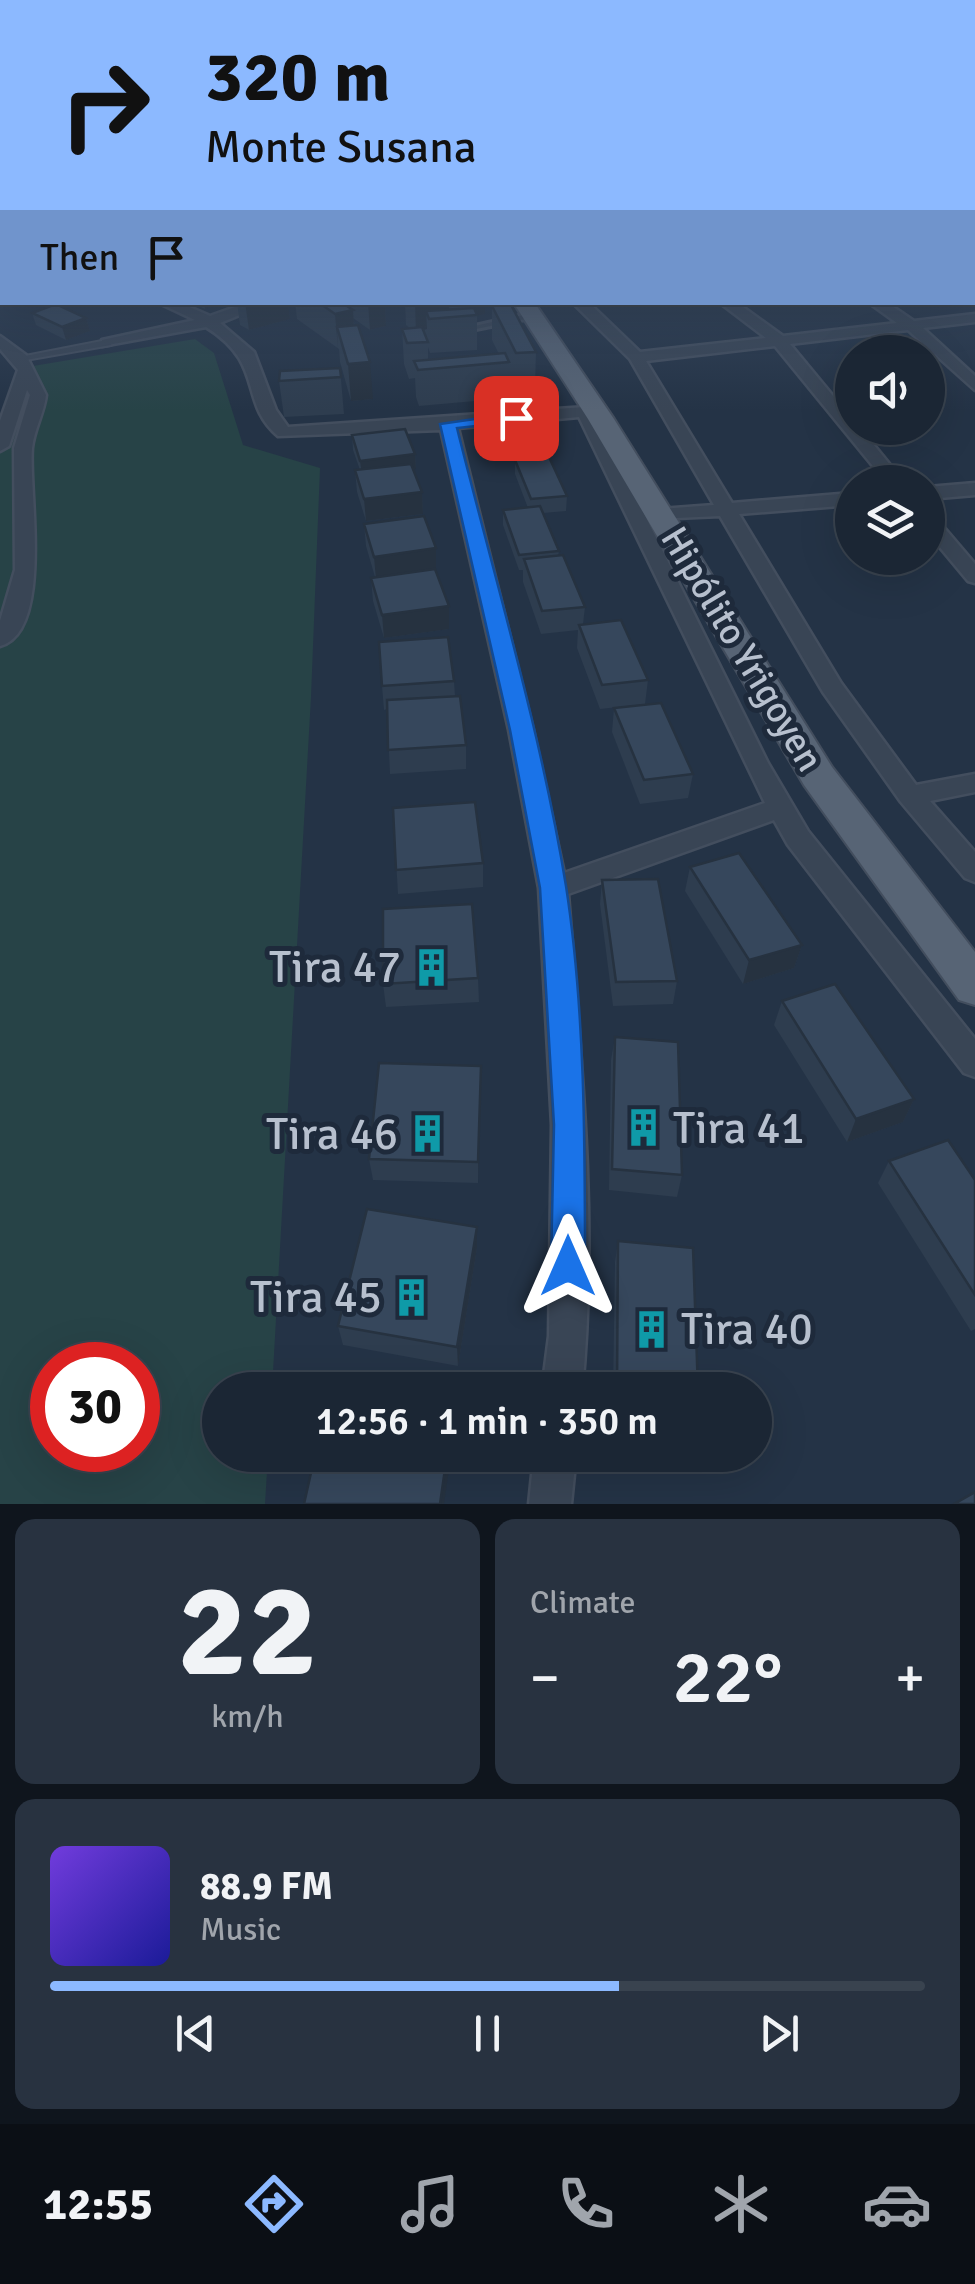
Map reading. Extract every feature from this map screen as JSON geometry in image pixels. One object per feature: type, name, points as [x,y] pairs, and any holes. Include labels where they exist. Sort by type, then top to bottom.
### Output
[{"type":"main road","name":"Hipólito Yrigoyen","points":[[530,307],[590,410],[667,514],[829,792],[975,986]]},
{"type":"main road","name":"Hipólito Yrigoyen","points":[[530,307],[851,797],[975,952]]},
{"type":"street","points":[[171,305],[208,322],[246,353],[272,424],[284,432],[448,424],[590,410],[755,763],[780,808],[798,838],[975,1063]]},
{"type":"street","points":[[0,362],[23,364],[208,322],[256,305]]},
{"type":"street","points":[[582,305],[636,357],[831,688],[910,795],[975,871]]},
{"type":"street","points":[[730,305],[779,340],[881,465]]},
{"type":"street","points":[[880,305],[912,326],[975,385]]},
{"type":"street","points":[[636,357],[975,318]]},
{"type":"street","points":[[0,341],[23,364],[38,395],[23,443],[28,576],[22,601],[0,640]]},
{"type":"street","points":[[0,446],[23,364]]},
{"type":"street","points":[[448,424],[521,730],[553,888],[569,1125],[568,1336],[564,1372]]},
{"type":"street","points":[[945,492],[975,489]]},
{"type":"street","points":[[667,514],[835,500]]},
{"type":"street","points":[[945,541],[975,577]]},
{"type":"street","points":[[910,795],[975,783]]},
{"type":"street","points":[[553,888],[780,808]]},
{"type":"street","points":[[550,1504],[554,1472]]},
{"type":"lane","points":[[456,332],[530,307]]},
{"type":"green space","points":[[195,339],[214,353],[243,445],[320,468],[273,1372],[202,1372],[202,1472],[267,1472],[265,1504],[0,1504],[0,453],[21,368]]},
{"type":"building","points":[[58,305],[86,318],[62,327],[32,313]]},
{"type":"building","points":[[322,305],[346,305],[353,310],[335,314]]},
{"type":"building","points":[[511,305],[536,352],[516,353],[492,306]]},
{"type":"building","points":[[474,308],[477,315],[429,319],[426,311]]},
{"type":"building","points":[[358,325],[370,362],[348,364],[337,327]]},
{"type":"building","points":[[422,327],[428,342],[407,343],[402,329]]},
{"type":"building","points":[[505,353],[509,362],[418,370],[414,361]]},
{"type":"building","points":[[340,368],[341,377],[279,381],[280,371]]},
{"type":"building","points":[[535,411],[550,446],[516,449],[502,414]]},
{"type":"building","points":[[405,429],[415,454],[360,461],[352,435]]},
{"type":"building","points":[[549,457],[567,496],[531,499],[515,460]]},
{"type":"building","points":[[411,464],[422,492],[364,499],[355,470]]},
{"type":"building","points":[[540,506],[559,551],[519,555],[503,510]]},
{"type":"building","points":[[424,516],[436,548],[374,557],[364,524]]},
{"type":"building","points":[[563,555],[585,607],[542,611],[524,559]]},
{"type":"building","points":[[435,569],[449,606],[382,615],[371,578]]},
{"type":"building","points":[[621,620],[648,680],[602,685],[579,625]]},
{"type":"building","points":[[448,637],[454,681],[382,686],[379,642]]},
{"type":"building","points":[[460,696],[466,745],[388,750],[387,700]]},
{"type":"building","points":[[661,703],[693,774],[644,780],[614,708]]},
{"type":"building","points":[[475,802],[483,863],[396,870],[393,808]]},
{"type":"building","points":[[739,853],[802,945],[749,960],[690,867]]},
{"type":"building","points":[[658,879],[677,981],[616,982],[602,880]]},
{"type":"building","name":"Tira 47","points":[[472,904],[478,978],[383,984],[383,909]]},
{"type":"building","points":[[835,984],[914,1099],[856,1119],[782,1001]]},
{"type":"building","name":"Tira 41","points":[[615,1037],[678,1042],[682,1175],[612,1169]]},
{"type":"building","name":"Tira 46","points":[[379,1063],[481,1066],[478,1162],[369,1159]]},
{"type":"building","points":[[948,1140],[975,1180],[975,1295],[889,1161]]},
{"type":"building","name":"Tira 45","points":[[367,1209],[477,1227],[457,1347],[338,1326]]},
{"type":"building","name":"Tira 40","points":[[618,1241],[693,1248],[697,1372],[617,1372]]},
{"type":"building","points":[[311,1472],[445,1472],[440,1504],[304,1504]]},
{"type":"building","points":[[975,1492],[975,1504],[954,1504]]},
{"type":"place","name":"Tira 47","points":[[431,967]]},
{"type":"place","name":"Tira 41","points":[[643,1128]]},
{"type":"place","name":"Tira 46","points":[[428,1134]]},
{"type":"place","name":"Tira 45","points":[[412,1297]]},
{"type":"place","name":"Tira 40","points":[[651,1329]]},
{"type":"route","points":[[516,418],[448,424],[521,730],[553,888],[569,1125],[568,1266]]}]
